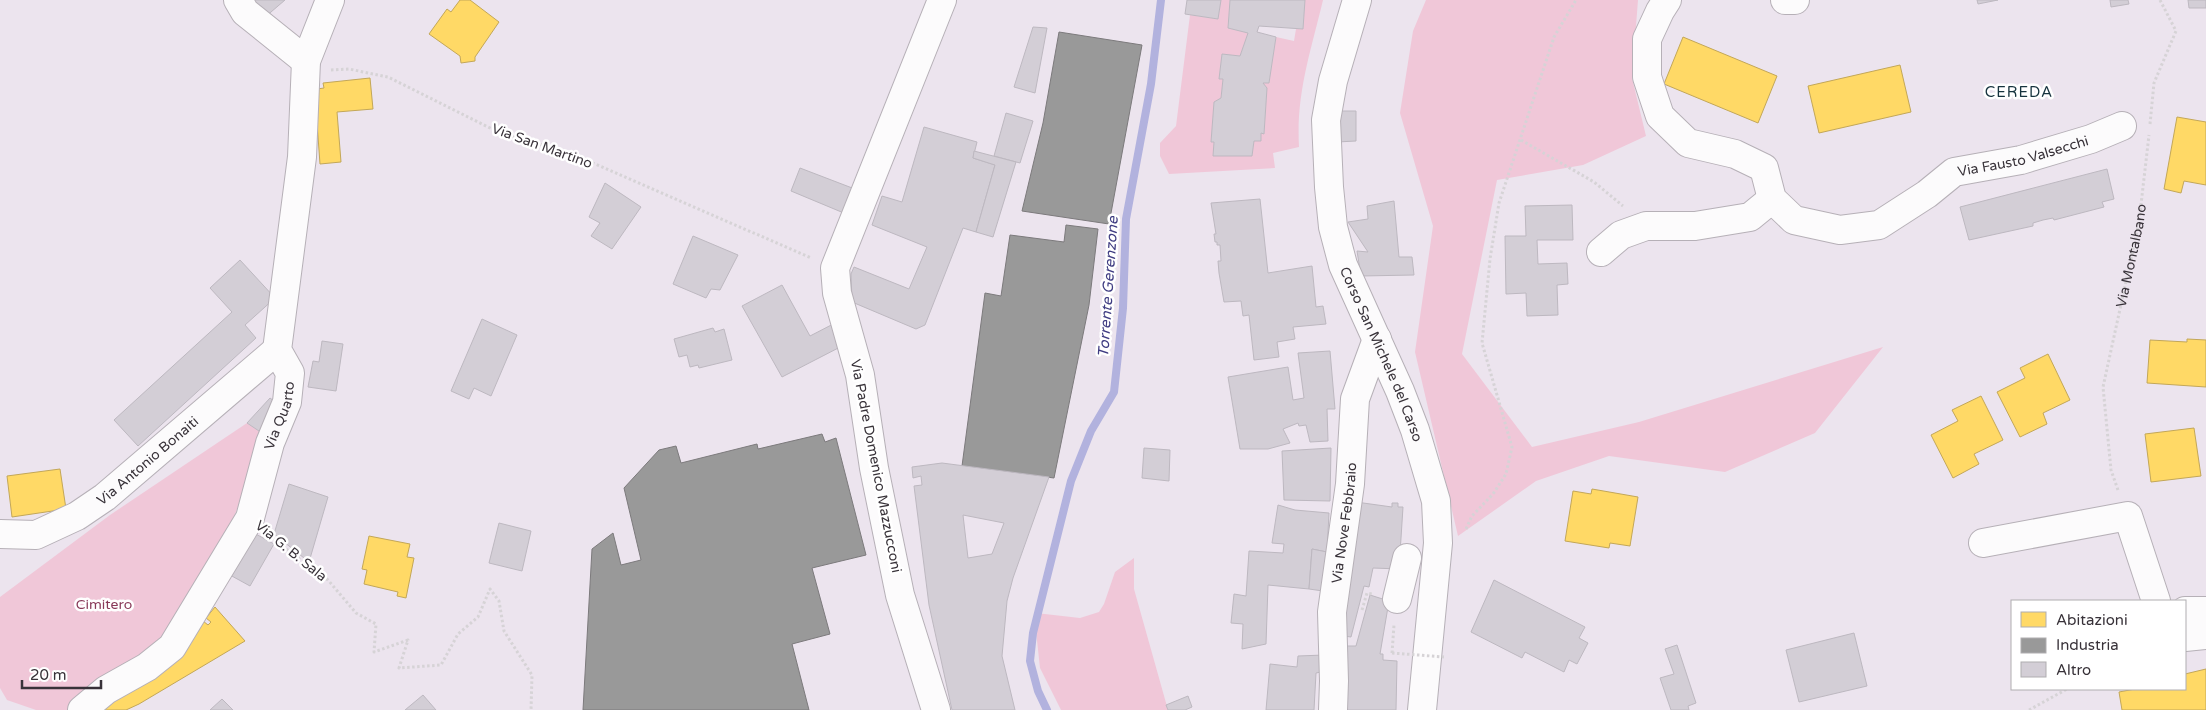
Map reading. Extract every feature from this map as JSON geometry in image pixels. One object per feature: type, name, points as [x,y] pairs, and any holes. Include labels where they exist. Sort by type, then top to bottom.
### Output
[{"type":"street","points":[[238,0],[245,12],[306,61]]},
{"type":"street","points":[[277,350],[302,157],[306,61],[330,0]]},
{"type":"street","name":"Via Padre Domenico Mazzucconi","points":[[936,710],[900,595],[874,468],[860,374],[837,293],[835,268],[942,0]]},
{"type":"street","name":"Corso San Michele del Carso","points":[[1357,0],[1333,81],[1326,120],[1325,148],[1333,227],[1342,265],[1377,339],[1408,413],[1436,500],[1438,543],[1422,710]]},
{"type":"street","points":[[1601,252],[1621,235],[1646,226],[1695,226],[1750,217],[1772,199],[1764,168],[1735,154],[1688,143],[1660,116],[1647,77],[1647,39],[1667,0]]},
{"type":"street","points":[[1785,0],[1795,0]]},
{"type":"street","name":"Via Fausto Valsecchi","points":[[1772,199],[1794,220],[1840,230],[1879,225],[1927,194],[1954,172],[2021,160],[2091,139],[2122,126]]},
{"type":"street","name":"Via Nove Febbraio","points":[[1333,710],[1332,612],[1350,484],[1355,399],[1377,339]]},
{"type":"street","name":"Via Quarto","points":[[82,710],[106,690],[147,667],[172,647],[250,518],[270,443],[287,402],[290,373],[277,350]]},
{"type":"street","name":"Via Antonio Bonaiti","points":[[0,534],[36,535],[77,516],[105,497],[277,350]]},
{"type":"street","points":[[1983,543],[2128,516],[2155,600]]},
{"type":"street","points":[[1397,600],[1407,558]]},
{"type":"street","points":[[2186,611],[2206,611]]},
{"type":"street","points":[[2186,637],[2206,635]]},
{"type":"path","points":[[1472,516],[1493,494],[1506,474],[1512,448],[1482,343],[1490,259],[1499,203],[1554,37],[1576,0]]},
{"type":"path","name":"Via Montalbano","points":[[2128,516],[2111,470],[2103,387],[2139,222],[2154,83],[2176,31],[2160,0]]},
{"type":"path","name":"Via San Martino","points":[[305,88],[331,70],[348,69],[388,77],[500,133],[568,152],[835,268]]},
{"type":"path","points":[[1521,140],[1594,182],[1646,226]]},
{"type":"path","name":"Via G. B. Sala","points":[[250,518],[268,536],[328,580],[356,613],[376,624],[374,652],[408,640],[399,668],[441,665],[458,634],[478,617],[490,590],[499,601],[504,631],[532,675],[531,710]]},
{"type":"path","points":[[1359,618],[1367,593],[1397,600],[1392,653],[1444,656]]},
{"type":"path","points":[[2029,710],[2065,690]]},
{"type":"green space","points":[[1221,0],[1230,0],[1228,28],[1248,33],[1240,56],[1222,54],[1219,78],[1223,79],[1221,98],[1214,102],[1211,142],[1214,142],[1213,156],[1252,156],[1254,141],[1261,141],[1261,133],[1264,134],[1267,88],[1263,83],[1269,83],[1276,37],[1294,41],[1296,29],[1303,29],[1305,0],[1323,0],[1302,90],[1299,147],[1273,153],[1275,168],[1169,174],[1160,156],[1160,143],[1176,126],[1190,15],[1218,19]]},
{"type":"green space","points":[[1426,0],[1638,0],[1632,78],[1646,136],[1583,165],[1497,180],[1462,354],[1532,447],[1639,422],[1883,347],[1815,433],[1725,472],[1609,456],[1536,481],[1458,536],[1415,352],[1433,226],[1400,113],[1413,31]]},
{"type":"green space","name":"Cimitero","points":[[247,423],[265,435],[223,546],[153,653],[67,710],[36,710],[7,700],[0,688],[0,597],[110,515]]},
{"type":"green space","points":[[1134,558],[1134,589],[1168,710],[1061,710],[1040,668],[1035,622],[1036,613],[1080,618],[1099,612],[1104,604],[1115,572]]},
{"type":"building: Abitazioni","points":[[460,0],[470,0],[499,22],[475,57],[475,61],[461,63],[460,56],[429,34],[447,9],[451,12]]},
{"type":"building: Abitazioni","points":[[1683,37],[1777,76],[1758,123],[1664,84]]},
{"type":"building: Abitazioni","points":[[1900,65],[1911,112],[1819,133],[1808,86]]},
{"type":"building: Abitazioni","points":[[370,78],[373,109],[337,112],[341,162],[320,164],[315,95],[317,89],[324,88],[323,83]]},
{"type":"building: Abitazioni","points":[[2177,117],[2206,122],[2206,185],[2184,181],[2181,193],[2164,189]]},
{"type":"building: Abitazioni","points":[[2187,339],[2206,340],[2206,387],[2147,383],[2150,340],[2187,342]]},
{"type":"building: Abitazioni","points":[[2048,354],[2070,400],[2043,413],[2047,424],[2020,437],[1997,392],[2025,378],[2020,368]]},
{"type":"building: Abitazioni","points":[[1981,396],[2003,440],[1974,454],[1979,464],[1953,478],[1931,435],[1958,421],[1952,410]]},
{"type":"building: Abitazioni","points":[[2194,428],[2201,476],[2151,482],[2145,434]]},
{"type":"building: Abitazioni","points":[[60,469],[66,509],[12,517],[7,476]]},
{"type":"building: Abitazioni","points":[[1592,489],[1638,497],[1630,546],[1610,543],[1609,548],[1565,541],[1573,491],[1591,494]]},
{"type":"building: Abitazioni","points":[[369,536],[410,544],[407,557],[414,558],[406,598],[397,596],[398,592],[364,584],[367,570],[362,569]]},
{"type":"building: Abitazioni","points":[[215,607],[245,641],[126,710],[91,710],[203,621],[208,625],[211,622],[206,618]]},
{"type":"building: Abitazioni","points":[[2206,669],[2206,710],[2122,710],[2119,692],[2130,690],[2186,690],[2186,674]]},
{"type":"building: Industria","points":[[1059,32],[1142,45],[1109,224],[1022,211],[1043,123]]},
{"type":"building: Industria","points":[[1066,225],[1098,229],[1089,305],[1054,478],[962,466],[985,293],[1001,296],[1010,235],[1064,242]]},
{"type":"building: Industria","points":[[822,434],[825,442],[836,438],[866,555],[812,568],[830,634],[792,644],[809,710],[583,710],[592,549],[613,533],[621,565],[641,560],[624,488],[659,450],[676,446],[681,463],[757,444],[758,449]]},
{"type":"building: Altro","points":[[249,0],[285,0],[264,18]]},
{"type":"building: Altro","points":[[1187,0],[1221,0],[1218,19],[1185,14]]},
{"type":"building: Altro","points":[[1230,0],[1305,0],[1303,29],[1259,26],[1257,32],[1276,37],[1269,83],[1263,83],[1267,88],[1264,134],[1261,133],[1261,141],[1254,141],[1252,156],[1213,156],[1214,142],[1211,142],[1214,102],[1221,98],[1223,79],[1219,79],[1222,54],[1240,56],[1248,33],[1228,28]]},
{"type":"building: Altro","points":[[1977,0],[1998,0],[1978,4]]},
{"type":"building: Altro","points":[[2110,0],[2128,0],[2129,4],[2111,7]]},
{"type":"building: Altro","points":[[2188,0],[2206,0],[2206,8],[2189,8]]},
{"type":"building: Altro","points":[[1033,27],[1047,28],[1035,93],[1014,87]]},
{"type":"building: Altro","points":[[1337,111],[1356,111],[1356,141],[1337,142]]},
{"type":"building: Altro","points":[[1006,113],[1033,121],[1020,163],[994,156]]},
{"type":"building: Altro","points":[[924,127],[977,142],[973,158],[995,165],[976,232],[963,228],[925,325],[916,329],[852,302],[851,274],[854,267],[909,289],[927,247],[872,225],[882,196],[902,202]]},
{"type":"building: Altro","points":[[974,151],[1016,162],[993,237],[976,232],[995,165],[973,158]]},
{"type":"building: Altro","points":[[800,168],[860,191],[851,216],[791,191]]},
{"type":"building: Altro","points":[[2107,169],[2114,199],[2102,202],[2104,207],[2054,220],[2053,218],[2043,220],[2033,223],[2033,226],[1969,240],[1960,207]]},
{"type":"building: Altro","points":[[605,183],[641,207],[612,249],[591,236],[600,223],[589,217]]},
{"type":"building: Altro","points":[[1260,199],[1268,273],[1312,266],[1316,307],[1323,306],[1326,324],[1293,327],[1295,339],[1277,342],[1279,357],[1254,360],[1249,315],[1243,316],[1241,301],[1224,302],[1218,261],[1221,261],[1220,245],[1217,245],[1217,242],[1215,242],[1214,234],[1216,234],[1211,203]]},
{"type":"building: Altro","points":[[1394,201],[1399,257],[1412,257],[1414,275],[1361,276],[1357,251],[1368,252],[1348,222],[1368,219],[1367,206]]},
{"type":"building: Altro","points":[[1572,205],[1573,240],[1537,240],[1538,264],[1567,263],[1568,284],[1557,285],[1558,315],[1527,316],[1526,293],[1506,294],[1505,236],[1526,236],[1525,206]]},
{"type":"building: Altro","points":[[693,236],[738,255],[720,290],[711,289],[706,298],[673,284]]},
{"type":"building: Altro","points":[[240,260],[275,298],[245,325],[256,338],[138,446],[114,420],[232,312],[210,288]]},
{"type":"building: Altro","points":[[782,285],[810,336],[839,321],[846,344],[782,377],[742,306]]},
{"type":"building: Altro","points":[[482,319],[517,335],[491,396],[474,388],[469,399],[451,391]]},
{"type":"building: Altro","points":[[713,328],[715,332],[724,329],[732,360],[699,368],[698,365],[690,367],[687,355],[679,357],[674,339]]},
{"type":"building: Altro","points":[[322,341],[343,344],[336,391],[308,387],[313,361],[319,362]]},
{"type":"building: Altro","points":[[1330,351],[1335,409],[1327,409],[1328,441],[1310,442],[1306,425],[1299,426],[1298,423],[1283,429],[1290,443],[1268,449],[1240,449],[1228,377],[1288,367],[1293,400],[1304,398],[1298,353]]},
{"type":"building: Altro","points":[[270,398],[278,404],[265,435],[247,423]]},
{"type":"building: Altro","points":[[1144,448],[1170,450],[1169,481],[1142,478]]},
{"type":"building: Altro","points":[[1331,448],[1330,501],[1284,500],[1282,451]]},
{"type":"building: Altro","points":[[942,463],[1049,477],[1013,578],[1007,601],[1002,656],[1015,710],[952,710],[929,605],[914,486],[922,485],[921,476],[913,478],[912,467]],"holes":[[[963,515],[1004,523],[992,554],[968,558]]]},
{"type":"building: Altro","points":[[289,484],[328,497],[309,562],[274,534]]},
{"type":"building: Altro","points":[[1356,502],[1392,507],[1392,503],[1398,503],[1398,507],[1403,507],[1399,569],[1373,568],[1369,587],[1364,586],[1351,637],[1337,635]]},
{"type":"building: Altro","points":[[1278,505],[1295,510],[1329,513],[1327,552],[1312,549],[1309,589],[1268,585],[1266,644],[1242,649],[1243,624],[1231,623],[1234,594],[1246,596],[1249,551],[1283,553],[1284,544],[1272,543]]},
{"type":"building: Altro","points":[[499,523],[531,531],[522,571],[489,563]]},
{"type":"building: Altro","points":[[254,533],[274,544],[250,586],[230,575]]},
{"type":"building: Altro","points":[[1312,549],[1327,552],[1323,591],[1309,589]]},
{"type":"building: Altro","points":[[1494,580],[1585,627],[1579,638],[1588,643],[1577,664],[1569,660],[1564,672],[1525,652],[1522,658],[1471,632]]},
{"type":"building: Altro","points":[[1370,595],[1389,601],[1380,654],[1383,654],[1383,660],[1397,661],[1396,710],[1347,710],[1347,646],[1356,646]]},
{"type":"building: Altro","points":[[1854,633],[1867,686],[1799,702],[1786,650]]},
{"type":"building: Altro","points":[[1677,645],[1696,703],[1688,706],[1689,710],[1671,710],[1660,678],[1674,674],[1665,649]]},
{"type":"building: Altro","points":[[1324,655],[1326,671],[1316,673],[1314,710],[1266,710],[1270,664],[1297,667],[1298,656]]},
{"type":"building: Altro","points":[[423,695],[436,710],[405,710]]},
{"type":"building: Altro","points":[[1188,696],[1192,707],[1185,710],[1168,710],[1166,705]]},
{"type":"building: Altro","points":[[222,699],[233,710],[210,710]]},
{"type":"waterway","name":"Torrente Gerenzone","points":[[1047,710],[1038,691],[1030,661],[1033,633],[1071,481],[1091,431],[1114,392],[1123,308],[1126,219],[1151,84],[1161,0]]},
{"type":"district","name":"CEREDA","points":[[2019,92]]}]
